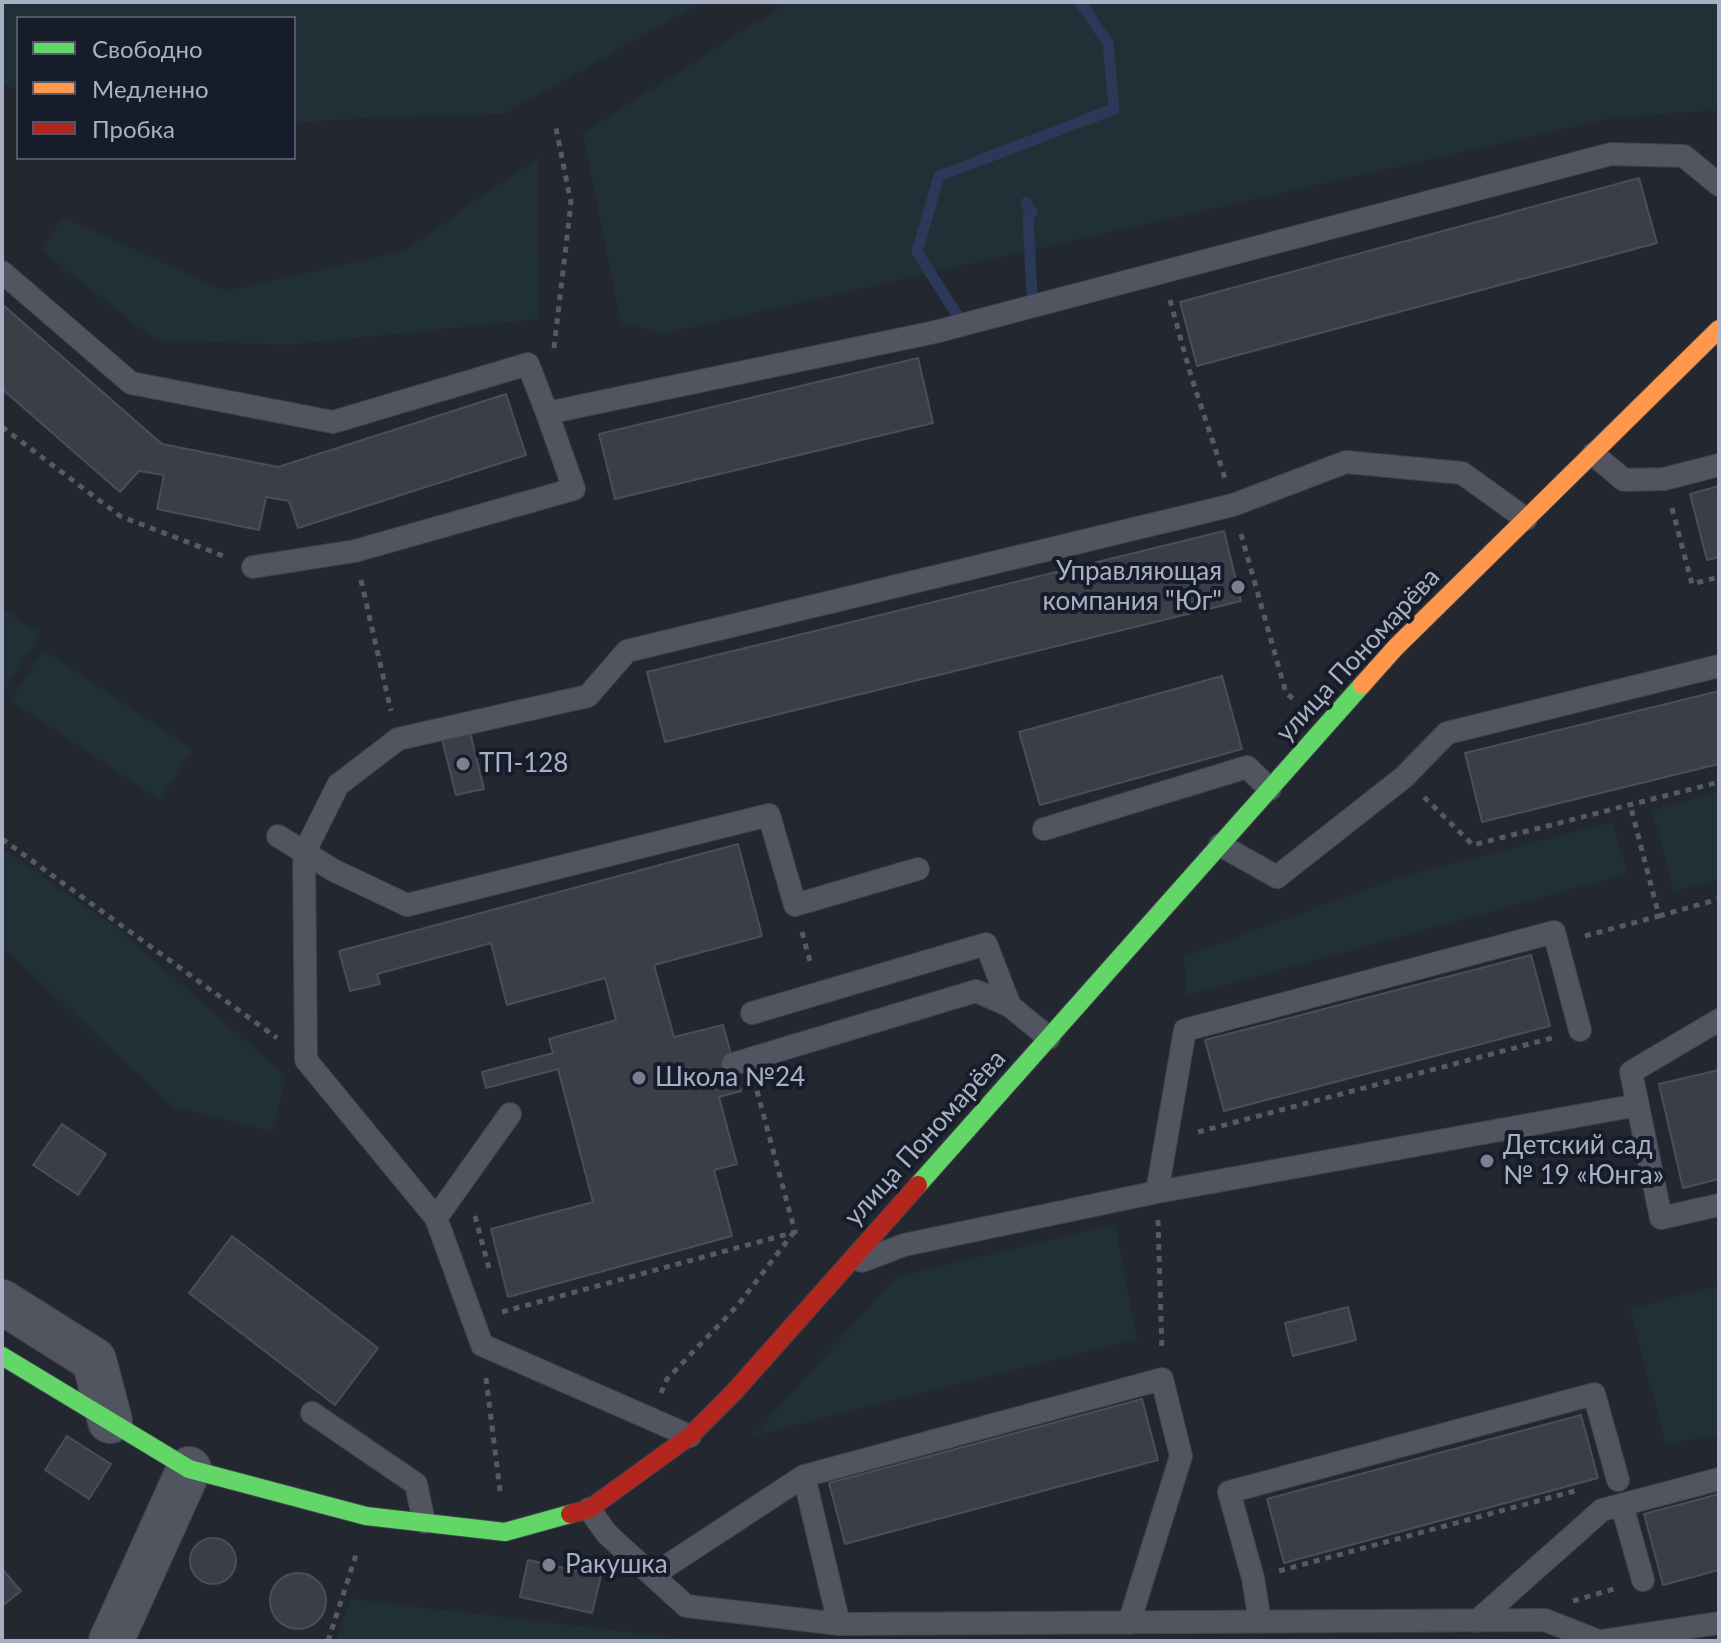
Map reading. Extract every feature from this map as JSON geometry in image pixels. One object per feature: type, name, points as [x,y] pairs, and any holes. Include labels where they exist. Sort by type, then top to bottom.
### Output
[{"type":"street","name":"улица Пономарёва","points":[[2,1356],[189,1469],[366,1516],[505,1532],[589,1509],[690,1436],[734,1392],[1396,647],[1719,329]]},
{"type":"street","points":[[2,1302],[94,1360],[110,1421]]},
{"type":"street","points":[[111,1641],[189,1469]]},
{"type":"lane","points":[[547,413],[935,332],[1611,154],[1684,156],[1719,185]]},
{"type":"lane","points":[[2,272],[131,383],[333,422],[528,364],[574,489],[355,551],[253,567]]},
{"type":"lane","points":[[1593,454],[1624,480],[1664,479],[1719,465]]},
{"type":"lane","points":[[690,1436],[482,1345],[441,1211],[306,1060],[304,853],[338,785],[398,739],[588,696],[627,651],[1233,505],[1346,462],[1462,473],[1526,519]]},
{"type":"lane","points":[[1220,845],[1277,877],[1404,777],[1447,733],[1719,666]]},
{"type":"lane","points":[[1044,829],[1247,767],[1270,789]]},
{"type":"lane","points":[[278,836],[304,853],[407,905],[769,815],[795,905],[918,869]]},
{"type":"lane","points":[[1157,1192],[1185,1030],[1554,932],[1580,1030]]},
{"type":"lane","points":[[752,1013],[986,944],[1010,1006]]},
{"type":"lane","points":[[741,1062],[976,991],[1010,1006],[1049,1038]]},
{"type":"lane","points":[[1719,1020],[1631,1072],[1661,1218],[1719,1205]]},
{"type":"lane","points":[[845,1267],[904,1245],[1157,1192],[1638,1105]]},
{"type":"lane","points":[[441,1211],[510,1114]]},
{"type":"lane","points":[[653,1575],[804,1476],[1162,1379],[1181,1456],[1129,1623]]},
{"type":"lane","points":[[1260,1622],[1253,1578],[1229,1492],[1594,1394],[1618,1480]]},
{"type":"lane","points":[[312,1413],[416,1484],[424,1522]]},
{"type":"lane","points":[[804,1476],[839,1624]]},
{"type":"lane","points":[[1477,1621],[1602,1510],[1719,1479]]},
{"type":"lane","points":[[1622,1505],[1643,1580]]},
{"type":"lane","points":[[589,1509],[607,1534],[686,1606],[839,1624],[1545,1620],[1599,1641],[1719,1623]]},
{"type":"path","points":[[554,353],[571,203],[556,128]]},
{"type":"path","points":[[1162,272],[1191,376],[1226,480]]},
{"type":"path","points":[[2,427],[120,516],[253,567]]},
{"type":"path","points":[[1664,479],[1692,584],[1719,577]]},
{"type":"path","points":[[1233,505],[1286,693]]},
{"type":"path","points":[[355,551],[398,739]]},
{"type":"path","points":[[1404,777],[1473,845],[1719,782]]},
{"type":"path","points":[[1630,804],[1659,916]]},
{"type":"path","points":[[2,839],[306,1060]]},
{"type":"path","points":[[1557,943],[1719,899]]},
{"type":"path","points":[[795,905],[820,993]]},
{"type":"path","points":[[1167,1140],[1580,1030]]},
{"type":"path","points":[[741,1062],[795,1232]]},
{"type":"path","points":[[1157,1192],[1162,1379]]},
{"type":"path","points":[[441,1211],[470,1199],[494,1284]]},
{"type":"path","points":[[498,1298],[502,1313],[795,1232]]},
{"type":"path","points":[[649,1418],[667,1379],[738,1305],[795,1232]]},
{"type":"path","points":[[482,1345],[505,1532]]},
{"type":"path","points":[[1253,1578],[1618,1480]]},
{"type":"path","points":[[328,1641],[361,1542]]},
{"type":"path","points":[[1545,1620],[1576,1599],[1643,1580]]},
{"type":"shaded area","points":[[2,2],[702,2],[505,114],[296,123],[296,16],[16,16],[16,89],[2,83]]},
{"type":"shaded area","points":[[788,2],[1719,2],[1719,110],[1612,118],[662,334],[621,323],[583,133]]},
{"type":"shaded area","points":[[538,157],[539,319],[289,345],[155,340],[42,251],[63,217],[225,291],[404,251]]},
{"type":"shaded area","points":[[2,608],[41,634],[2,692]]},
{"type":"shaded area","points":[[44,650],[193,750],[159,800],[10,700]]},
{"type":"shaded area","points":[[1719,792],[1719,879],[1674,892],[1652,810]]},
{"type":"shaded area","points":[[1613,822],[1627,874],[1186,996],[1184,956],[1400,877]]},
{"type":"shaded area","points":[[2,849],[117,928],[285,1075],[274,1132],[173,1107],[2,946]]},
{"type":"shaded area","points":[[1115,1224],[1137,1339],[753,1436],[896,1277]]},
{"type":"shaded area","points":[[1719,1285],[1719,1434],[1666,1445],[1630,1309]]},
{"type":"shaded area","points":[[351,1599],[707,1641],[336,1641]]},
{"type":"building","points":[[1639,178],[1657,243],[1197,366],[1180,302]]},
{"type":"building","points":[[2,304],[162,444],[278,467],[506,394],[526,455],[298,528],[289,501],[266,497],[259,530],[157,509],[164,475],[139,471],[120,492],[2,389]]},
{"type":"building","points":[[918,358],[933,423],[615,499],[599,434]]},
{"type":"building","points":[[1719,486],[1719,557],[1707,560],[1690,494]]},
{"type":"building","points":[[1224,531],[1241,601],[665,742],[647,672]]},
{"type":"building","points":[[1222,676],[1242,749],[1040,805],[1019,732]]},
{"type":"building","points":[[1719,691],[1719,764],[1482,822],[1465,753]]},
{"type":"building","name":"ТП-128","points":[[470,732],[484,789],[456,795],[442,739]]},
{"type":"building","points":[[738,844],[762,936],[654,965],[674,1037],[723,1025],[741,1091],[719,1097],[737,1164],[714,1170],[732,1236],[508,1297],[491,1229],[593,1202],[558,1069],[486,1088],[482,1072],[553,1053],[549,1039],[616,1020],[605,978],[507,1005],[491,943],[377,974],[380,984],[350,991],[339,951]]},
{"type":"building","points":[[1531,955],[1550,1026],[1224,1111],[1205,1040]]},
{"type":"building","points":[[1719,1070],[1719,1179],[1683,1188],[1659,1084]]},
{"type":"building","points":[[62,1124],[106,1154],[78,1195],[33,1165]]},
{"type":"building","points":[[232,1236],[378,1348],[335,1405],[189,1293]]},
{"type":"building","points":[[1348,1307],[1356,1340],[1293,1356],[1285,1323]]},
{"type":"building","points":[[1142,1399],[1158,1460],[845,1544],[829,1483]]},
{"type":"building","points":[[1581,1415],[1598,1478],[1284,1563],[1267,1499]]},
{"type":"building","points":[[67,1436],[111,1464],[89,1499],[45,1470]]},
{"type":"building","points":[[1719,1494],[1719,1570],[1663,1585],[1644,1514]]},
{"type":"building","points":[[213,1538],[230,1544],[236,1561],[230,1578],[213,1584],[196,1578],[190,1561],[196,1544]]},
{"type":"building","points":[[528,1560],[601,1576],[592,1613],[520,1597]]},
{"type":"building","points":[[2,1569],[21,1591],[2,1606]]},
{"type":"building","points":[[298,1573],[318,1581],[326,1601],[318,1621],[298,1629],[278,1621],[270,1601],[278,1581]]},
{"type":"waterway","points":[[959,318],[917,252],[939,176],[1114,109],[1108,43],[1080,2]]},
{"type":"waterway","points":[[1026,203],[1032,212],[1028,217],[1032,295]]},
{"type":"traffic: fast","points":[[918,1185],[1362,685]]},
{"type":"traffic: fast","points":[[2,1356],[189,1469],[366,1516],[505,1532],[570,1514]]},
{"type":"traffic: slow","points":[[1362,685],[1396,647],[1719,329]]},
{"type":"traffic: jam","points":[[570,1514],[589,1509],[690,1436],[734,1392],[918,1185]]},
{"type":"place","name":"Управляющая компания \"Юг\"","points":[[1238,587]]},
{"type":"place","name":"ТП-128","points":[[463,764]]},
{"type":"place","name":"Школа №24","points":[[639,1078]]},
{"type":"place","name":"Детский сад № 19 «Юнга»","points":[[1487,1161]]},
{"type":"place","name":"Ракушка","points":[[549,1565]]}]
